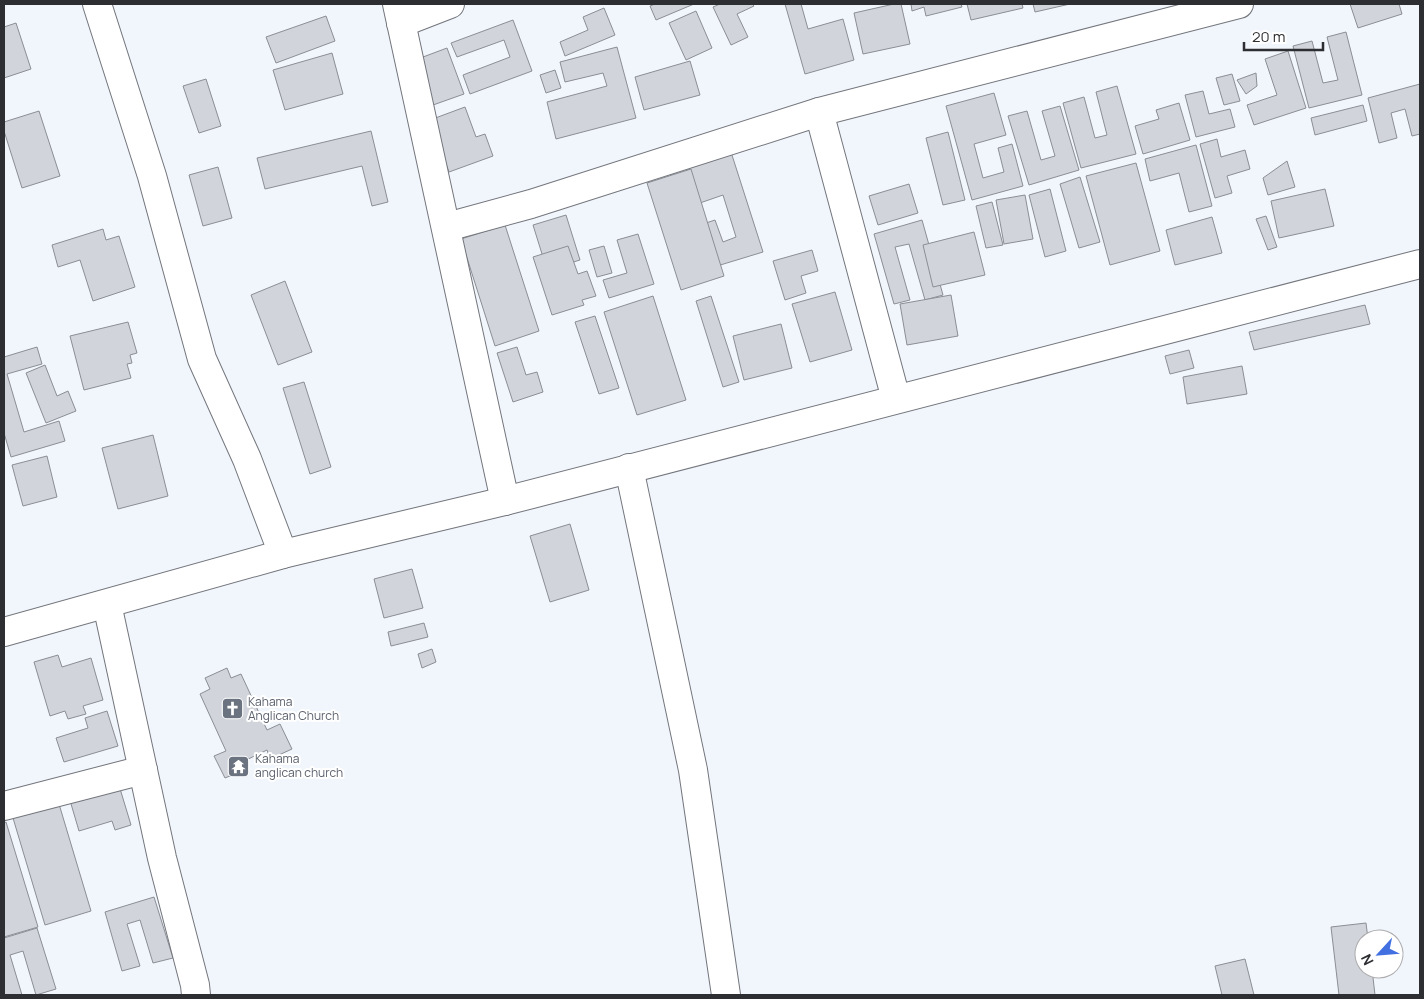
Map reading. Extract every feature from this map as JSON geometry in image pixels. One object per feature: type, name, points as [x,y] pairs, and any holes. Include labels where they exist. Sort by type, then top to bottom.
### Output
[{"type":"street","points":[[97,4],[152,176],[202,359],[247,459],[283,554]]},
{"type":"street","points":[[450,4],[399,14],[505,500]]},
{"type":"street","points":[[447,228],[531,204],[819,112],[1239,4]]},
{"type":"street","points":[[819,112],[896,399]]},
{"type":"street","points":[[4,632],[283,554],[505,500],[1420,264]]},
{"type":"street","points":[[629,468],[693,770],[726,995]]},
{"type":"street","points":[[107,604],[162,858],[196,995]]},
{"type":"street","points":[[4,806],[143,770]]},
{"type":"building","points":[[655,4],[694,4],[656,20],[650,6]]},
{"type":"building","points":[[720,4],[752,4],[754,6],[737,14],[748,37],[731,45],[713,7]]},
{"type":"building","points":[[785,4],[801,4],[808,29],[843,19],[854,60],[805,74]]},
{"type":"building","points":[[901,4],[910,44],[863,54],[854,13]]},
{"type":"building","points":[[911,4],[961,4],[962,7],[926,16],[924,7],[912,11]]},
{"type":"building","points":[[967,4],[1022,4],[1023,8],[971,20]]},
{"type":"building","points":[[1033,4],[1070,4],[1035,12]]},
{"type":"building","points":[[1350,4],[1399,4],[1402,14],[1358,28]]},
{"type":"building","points":[[604,8],[615,35],[565,56],[560,42],[588,30],[583,17]]},
{"type":"building","points":[[696,11],[712,48],[686,60],[669,23]]},
{"type":"building","points":[[326,16],[335,41],[276,63],[266,37]]},
{"type":"building","points":[[513,20],[532,71],[470,94],[463,75],[510,57],[504,40],[457,57],[451,43]]},
{"type":"building","points":[[16,23],[31,69],[4,78],[4,27]]},
{"type":"building","points":[[1346,32],[1362,95],[1309,108],[1293,46],[1312,41],[1323,83],[1338,80],[1327,37]]},
{"type":"building","points":[[617,47],[636,118],[556,139],[547,102],[607,86],[603,73],[565,82],[560,62]]},
{"type":"building","points":[[447,48],[464,94],[433,105],[418,65],[423,57]]},
{"type":"building","points":[[1288,51],[1306,108],[1254,125],[1247,105],[1277,95],[1265,59]]},
{"type":"building","points":[[332,53],[343,94],[285,110],[273,70]]},
{"type":"building","points":[[690,61],[700,95],[644,110],[635,77]]},
{"type":"building","points":[[555,70],[561,88],[546,93],[540,75]]},
{"type":"building","points":[[1256,73],[1257,86],[1246,94],[1237,80]]},
{"type":"building","points":[[1232,74],[1240,101],[1224,105],[1216,78]]},
{"type":"building","points":[[206,79],[221,126],[199,133],[183,86]]},
{"type":"building","points":[[1420,84],[1420,134],[1412,136],[1405,109],[1391,113],[1397,138],[1379,143],[1368,98]]},
{"type":"building","points":[[1117,86],[1136,154],[1081,168],[1063,103],[1084,97],[1095,138],[1107,135],[1096,92]]},
{"type":"building","points":[[1203,91],[1209,114],[1230,109],[1235,127],[1196,137],[1185,95]]},
{"type":"building","points":[[994,93],[1006,135],[974,144],[983,178],[1004,172],[998,148],[1012,144],[1023,186],[972,200],[946,106]]},
{"type":"building","points":[[1179,103],[1190,140],[1143,154],[1135,126],[1159,119],[1156,110]]},
{"type":"building","points":[[1363,105],[1367,121],[1315,135],[1311,118]]},
{"type":"building","points":[[1060,106],[1079,170],[1029,185],[1008,116],[1027,111],[1041,160],[1055,156],[1042,111]]},
{"type":"building","points":[[465,107],[476,137],[485,134],[493,156],[449,172],[430,120]]},
{"type":"building","points":[[39,111],[60,176],[22,188],[4,131],[4,122]]},
{"type":"building","points":[[371,131],[388,202],[372,206],[362,166],[265,189],[257,158]]},
{"type":"building","points":[[948,132],[965,200],[943,205],[926,138]]},
{"type":"building","points":[[1217,139],[1221,157],[1245,150],[1250,169],[1227,176],[1232,193],[1215,198],[1200,144]]},
{"type":"building","points":[[1196,145],[1212,206],[1189,212],[1179,173],[1150,181],[1145,159]]},
{"type":"building","points":[[731,152],[763,252],[717,266],[703,224],[715,220],[723,242],[736,237],[723,195],[697,204],[685,166]]},
{"type":"building","points":[[1287,161],[1295,187],[1268,195],[1263,178]]},
{"type":"building","points":[[1136,163],[1160,251],[1110,265],[1086,176]]},
{"type":"building","points":[[218,167],[232,218],[203,226],[189,175]]},
{"type":"building","points":[[691,169],[724,276],[681,290],[647,183]]},
{"type":"building","points":[[1080,177],[1100,242],[1079,248],[1060,184]]},
{"type":"building","points":[[909,184],[918,213],[878,225],[869,196]]},
{"type":"building","points":[[1050,189],[1066,251],[1045,257],[1029,195]]},
{"type":"building","points":[[1325,189],[1334,226],[1279,238],[1271,201]]},
{"type":"building","points":[[1025,195],[1033,239],[1004,244],[996,200]]},
{"type":"building","points":[[992,202],[1003,245],[986,248],[976,206]]},
{"type":"building","points":[[566,215],[580,260],[547,270],[533,225]]},
{"type":"building","points":[[1266,216],[1277,247],[1268,250],[1256,219]]},
{"type":"building","points":[[1212,217],[1222,253],[1175,265],[1166,230]]},
{"type":"building","points":[[922,220],[943,295],[925,300],[909,244],[895,247],[910,300],[894,304],[874,234]]},
{"type":"building","points":[[505,225],[539,331],[495,346],[461,239]]},
{"type":"building","points":[[103,229],[106,240],[119,236],[135,287],[93,301],[80,260],[58,267],[52,245]]},
{"type":"building","points":[[974,232],[985,275],[933,287],[923,245]]},
{"type":"building","points":[[638,234],[654,284],[609,298],[603,280],[627,273],[617,240]]},
{"type":"building","points":[[568,246],[578,274],[587,271],[596,296],[582,300],[584,305],[552,315],[533,257]]},
{"type":"building","points":[[604,246],[612,273],[597,277],[589,250]]},
{"type":"building","points":[[812,250],[818,271],[801,276],[806,293],[785,300],[773,261]]},
{"type":"building","points":[[285,281],[312,352],[278,365],[251,295]]},
{"type":"building","points":[[835,292],[852,350],[810,362],[792,304]]},
{"type":"building","points":[[951,295],[958,336],[907,345],[900,304]]},
{"type":"building","points":[[653,296],[686,400],[637,415],[604,312]]},
{"type":"building","points":[[711,296],[739,382],[723,387],[696,301]]},
{"type":"building","points":[[1365,305],[1370,324],[1254,350],[1249,332]]},
{"type":"building","points":[[595,316],[619,388],[599,394],[575,322]]},
{"type":"building","points":[[128,322],[137,353],[130,355],[132,363],[127,364],[131,378],[84,390],[70,336]]},
{"type":"building","points":[[781,324],[792,368],[744,380],[733,336]]},
{"type":"building","points":[[37,347],[42,364],[7,374],[24,432],[59,421],[65,441],[11,457],[4,433],[4,357]]},
{"type":"building","points":[[517,347],[526,375],[537,372],[543,392],[513,402],[497,353]]},
{"type":"building","points":[[1189,350],[1194,368],[1170,374],[1165,356]]},
{"type":"building","points":[[45,365],[57,396],[68,391],[76,411],[46,423],[26,373]]},
{"type":"building","points":[[1242,366],[1247,394],[1187,404],[1183,377]]},
{"type":"building","points":[[304,382],[331,467],[310,474],[283,388]]},
{"type":"building","points":[[153,435],[168,496],[118,509],[102,448]]},
{"type":"building","points":[[47,456],[57,497],[23,506],[12,465]]},
{"type":"building","points":[[570,524],[589,590],[550,602],[530,536]]},
{"type":"building","points":[[412,569],[423,608],[384,618],[374,579]]},
{"type":"building","points":[[424,623],[428,637],[391,646],[388,632]]},
{"type":"building","points":[[432,649],[436,662],[422,668],[418,654]]},
{"type":"building","points":[[58,655],[62,667],[91,658],[103,700],[83,706],[86,714],[68,719],[65,711],[50,716],[34,662]]},
{"type":"building","name":"Kahama Anglican Church","points":[[227,668],[231,678],[241,674],[267,730],[280,724],[292,749],[270,759],[267,750],[238,764],[242,771],[225,778],[214,756],[226,751],[200,694],[210,689],[205,678]]},
{"type":"building","points":[[107,711],[118,746],[64,762],[56,738],[88,728],[85,718]]},
{"type":"building","points":[[118,782],[131,825],[115,830],[112,821],[79,831],[69,797]]},
{"type":"building","points":[[59,804],[91,911],[45,925],[13,818]]},
{"type":"building","points":[[6,822],[38,927],[4,937],[4,823]]},
{"type":"building","points":[[154,897],[173,958],[153,963],[140,920],[127,924],[140,966],[122,971],[105,912]]},
{"type":"building","points":[[1366,923],[1367,929],[1354,929],[1354,979],[1373,979],[1375,995],[1339,995],[1331,927]]},
{"type":"building","points":[[37,928],[56,989],[36,995],[23,951],[10,955],[22,995],[4,995],[4,938]]},
{"type":"building","points":[[1245,959],[1254,995],[1222,995],[1215,966]]},
{"type":"place","name":"Kahama Anglican Church","points":[[232,709]]},
{"type":"place","name":"Kahama anglican church","points":[[239,766]]}]
